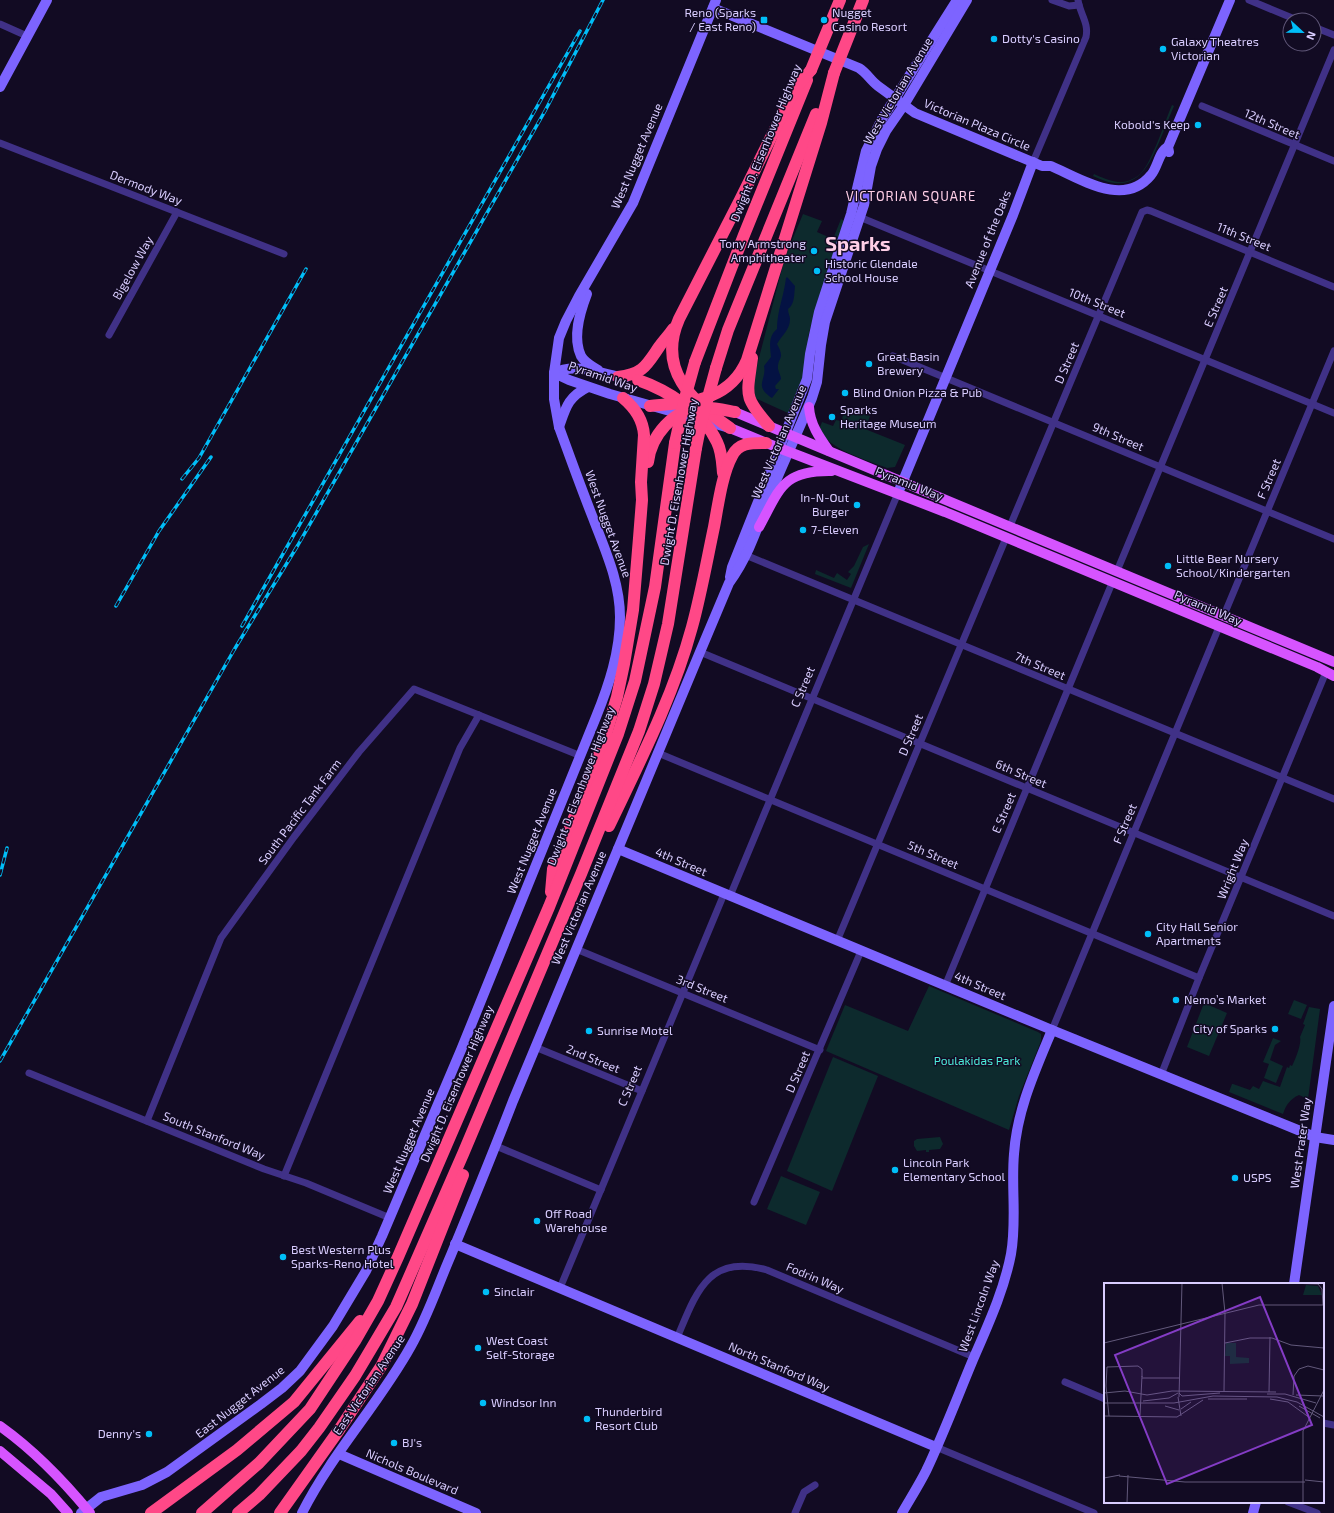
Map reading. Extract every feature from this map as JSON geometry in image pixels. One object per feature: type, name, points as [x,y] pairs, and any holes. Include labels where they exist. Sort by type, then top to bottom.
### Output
[{"type":"highway","name":"Dwight D. Eisenhower Highway","points":[[202,1513],[259,1463],[310,1409],[346,1357],[378,1301],[398,1258],[549,907],[618,734],[635,682],[655,587],[675,443],[695,362],[744,235],[840,0]]},
{"type":"highway","name":"Dwight D. Eisenhower Highway","points":[[238,1513],[259,1495],[301,1451],[319,1428],[367,1357],[402,1293],[494,1083],[581,874],[639,731],[654,684],[669,617],[696,448],[716,368],[728,330],[863,0]]},
{"type":"highway","points":[[618,377],[637,373],[645,368],[675,327],[795,89],[811,70]]},
{"type":"highway","points":[[642,500],[646,483],[649,457],[659,432],[664,426],[693,406],[720,392],[735,380],[745,366],[821,124],[834,73]]},
{"type":"highway","points":[[675,327],[671,346],[672,355],[693,406],[713,435],[720,450],[723,480]]},
{"type":"highway","points":[[756,333],[748,382],[748,396],[755,410],[769,426]]},
{"type":"highway","points":[[638,380],[660,389],[693,406],[730,428]]},
{"type":"highway","points":[[549,907],[553,869],[598,759],[613,713],[621,680],[632,617],[642,500],[641,482],[643,429],[642,422],[635,410],[623,398]]},
{"type":"highway","points":[[650,406],[693,406],[735,412]]},
{"type":"highway","points":[[581,874],[602,839],[652,734],[675,679],[692,629],[701,593],[723,480],[730,459],[738,448],[750,443],[766,443]]},
{"type":"highway","points":[[280,1513],[373,1380],[394,1343],[412,1304],[483,1124],[494,1083]]},
{"type":"highway","points":[[151,1513],[237,1450],[294,1402],[378,1301]]},
{"type":"main road","points":[[809,407],[809,415],[813,426],[830,451]]},
{"type":"main road","name":"Pyramid Way","points":[[735,412],[830,451],[900,487],[1006,538],[1330,674]]},
{"type":"main road","name":"Pyramid Way","points":[[730,428],[840,471],[900,487],[1010,526],[1224,615],[1333,658]]},
{"type":"main road","points":[[759,527],[778,492],[788,480],[802,473],[840,471]]},
{"type":"main road","points":[[0,1426],[40,1458],[72,1490],[86,1511]]},
{"type":"main road","points":[[0,1451],[51,1494],[68,1513]]},
{"type":"street","points":[[0,87],[47,0]]},
{"type":"street","name":"West Victorian Avenue","points":[[455,1244],[535,1047],[730,583],[732,567],[759,527],[768,500],[809,407],[817,382],[820,345],[826,318],[856,215],[866,151],[874,132],[957,0]]},
{"type":"street","name":"West Victorian Avenue","points":[[742,553],[779,448],[807,379],[810,354],[819,312],[856,215],[864,206],[871,166],[877,149],[886,131],[967,0]]},
{"type":"street","points":[[1052,0],[1068,6],[1079,3]]},
{"type":"street","name":"Victorian Plaza Circle","points":[[714,4],[859,68],[867,73],[872,82],[919,115],[1038,164],[1050,166],[1109,190],[1124,190],[1135,187],[1148,179],[1156,168],[1164,150],[1168,147],[1230,0]]},
{"type":"street","points":[[1248,0],[1282,14]]},
{"type":"street","name":"Avenue of the Oaks","points":[[900,487],[990,271],[1038,164],[1086,37],[1087,25],[1079,3]]},
{"type":"street","name":"West Nugget Avenue","points":[[390,1218],[458,1057],[610,680],[618,642],[620,616],[618,592],[612,568],[559,427],[554,399],[554,373],[559,338],[566,321],[636,196],[714,4]]},
{"type":"street","points":[[0,24],[27,36]]},
{"type":"street","points":[[1322,30],[1334,35]]},
{"type":"street","name":"E Street","points":[[1118,571],[1334,50]]},
{"type":"street","name":"12th Street","points":[[1202,106],[1334,161]]},
{"type":"street","name":"Dermody Way","points":[[0,143],[284,254]]},
{"type":"street","name":"11th Street","points":[[1144,210],[1151,211],[1334,287]]},
{"type":"street","name":"D Street","points":[[1010,526],[1140,215],[1144,210]]},
{"type":"street","name":"Bigelow Way","points":[[110,335],[177,212]]},
{"type":"street","name":"10th Street","points":[[856,215],[1334,412]]},
{"type":"street","points":[[596,269],[582,307],[578,344],[581,356],[589,365],[600,372]]},
{"type":"street","name":"F Street","points":[[1224,615],[1334,351]]},
{"type":"street","name":"9th Street","points":[[893,356],[1334,538]]},
{"type":"street","name":"Pyramid Way","points":[[554,373],[568,368],[600,372],[638,380]]},
{"type":"street","name":"Pyramid Way","points":[[554,373],[588,387],[650,406]]},
{"type":"street","points":[[559,427],[570,401],[575,395],[588,387]]},
{"type":"street","name":"C Street","points":[[560,1288],[683,993],[770,800],[900,487]]},
{"type":"street","name":"D Street","points":[[837,941],[1006,538]]},
{"type":"street","name":"7th Street","points":[[742,553],[1334,799]]},
{"type":"street","name":"E Street","points":[[944,986],[1112,582]]},
{"type":"street","name":"F Street","points":[[1052,1030],[1219,627]]},
{"type":"street","name":"6th Street","points":[[700,652],[1334,916]]},
{"type":"street","name":"Wright Way","points":[[1161,1075],[1199,978],[1282,778],[1330,674]]},
{"type":"street","name":"South Pacific Tank Farm","points":[[147,1121],[221,938],[294,837],[359,752],[414,689],[580,756]]},
{"type":"street","points":[[284,1176],[460,748],[479,715]]},
{"type":"street","name":"5th Street","points":[[658,753],[1199,978]]},
{"type":"street","name":"4th Street","points":[[618,849],[944,986],[1161,1075],[1315,1137],[1334,1140]]},
{"type":"street","name":"3rd Street","points":[[576,949],[820,1050]]},
{"type":"street","name":"D Street","points":[[754,1202],[861,951]]},
{"type":"street","name":"West Prater Way","points":[[1294,1283],[1334,1006]]},
{"type":"street","name":"West Lincoln Way","points":[[902,1513],[925,1472],[936,1447],[994,1308],[1009,1264],[1014,1234],[1014,1154],[1017,1128],[1025,1094],[1052,1030]]},
{"type":"street","name":"2nd Street","points":[[535,1047],[642,1091]]},
{"type":"street","name":"South Stanford Way","points":[[29,1073],[390,1218]]},
{"type":"street","points":[[496,1146],[601,1190]]},
{"type":"street","name":"East Nugget Avenue","points":[[86,1511],[101,1497],[142,1485],[167,1472],[261,1404],[291,1380],[312,1356],[343,1310],[371,1261],[390,1218]]},
{"type":"street","name":"North Stanford Way","points":[[455,1244],[1094,1513]]},
{"type":"street","name":"East Victorian Avenue","points":[[302,1513],[312,1494],[388,1383],[412,1344],[455,1244]]},
{"type":"street","name":"Fodrin Way","points":[[677,1338],[695,1296],[713,1275],[726,1269],[739,1266],[753,1266],[767,1270],[974,1357]]},
{"type":"street","points":[[1065,1382],[1104,1399]]},
{"type":"street","points":[[1324,1423],[1334,1425]]},
{"type":"street","name":"Nichols Boulevard","points":[[339,1454],[476,1513]]},
{"type":"street","points":[[795,1513],[804,1492],[815,1485]]},
{"type":"street","points":[[1253,1513],[1256,1503]]},
{"type":"street","points":[[1291,1503],[1317,1513]]},
{"type":"green space","points":[[1172,105],[1174,106],[1153,156],[1149,164],[1141,173],[1150,160]]},
{"type":"green space","points":[[1094,174],[1108,180],[1121,182],[1132,179],[1123,183],[1114,183],[1093,176]]},
{"type":"green space","points":[[803,214],[822,221],[817,232],[833,239],[841,219],[844,221],[808,337],[810,340],[805,377],[788,413],[755,398],[753,381],[785,257]]},
{"type":"green space","points":[[846,408],[870,416],[865,429],[905,445],[895,467],[887,468],[850,454],[832,444],[819,430],[822,422],[833,426],[836,420],[841,421]]},
{"type":"green space","points":[[869,544],[851,588],[815,574],[816,570],[834,578],[837,573],[847,580],[851,574],[848,572],[854,566],[863,547]]},
{"type":"green space","name":"Poulakidas Park","points":[[929,986],[1041,1034],[1041,1041],[1019,1096],[1009,1130],[826,1051],[845,1005],[908,1031]]},
{"type":"green space","points":[[1294,1000],[1307,1005],[1301,1019],[1288,1014]]},
{"type":"green space","points":[[1204,1003],[1227,1013],[1209,1056],[1187,1047]]},
{"type":"green space","points":[[1309,1007],[1320,1009],[1308,1099],[1299,1095],[1293,1098],[1283,1114],[1229,1092],[1232,1084],[1250,1090],[1253,1086],[1259,1089],[1263,1081],[1280,1087],[1287,1067],[1289,1068],[1290,1065],[1292,1066],[1296,1056],[1300,1043],[1300,1037],[1305,1025],[1303,1024]]},
{"type":"green space","points":[[1273,1038],[1281,1041],[1275,1045],[1270,1060],[1283,1066],[1276,1083],[1264,1078],[1269,1064],[1263,1062]]},
{"type":"green space","points":[[833,1057],[878,1076],[832,1191],[787,1171]]},
{"type":"green space","points":[[940,1137],[943,1144],[940,1149],[929,1150],[929,1152],[926,1152],[926,1150],[917,1151],[914,1146],[914,1141],[917,1139]]},
{"type":"green space","points":[[781,1176],[820,1192],[806,1225],[767,1209]]},
{"type":"shaded area","points":[[787,277],[795,286],[794,295],[793,302],[788,309],[790,319],[789,326],[777,344],[781,353],[778,369],[781,379],[775,386],[776,389],[779,389],[772,398],[766,394],[762,386],[764,366],[771,357],[771,338],[777,329],[779,310]]},
{"type":"railway","points":[[0,1061],[234,650],[298,545],[545,111],[603,0]]},
{"type":"railway","points":[[242,626],[580,31]]},
{"type":"railway","points":[[182,479],[199,458],[306,269]]},
{"type":"railway","points":[[116,606],[159,531],[211,457]]},
{"type":"railway","points":[[0,875],[7,848]]},
{"type":"place","name":"Reno (Sparks / East Reno)","points":[[764,20]]},
{"type":"place","name":"Nugget Casino Resort","points":[[824,20]]},
{"type":"place","name":"Dotty's Casino","points":[[994,39]]},
{"type":"place","name":"Galaxy Theatres Victorian","points":[[1163,49]]},
{"type":"place","name":"Kobold's Keep","points":[[1198,125]]},
{"type":"place","name":"Tony Armstrong Amphitheater","points":[[814,251]]},
{"type":"place","name":"Historic Glendale School House","points":[[817,271]]},
{"type":"place","name":"Great Basin Brewery","points":[[869,364]]},
{"type":"place","name":"Blind Onion Pizza & Pub","points":[[845,393]]},
{"type":"place","name":"Sparks Heritage Museum","points":[[832,417]]},
{"type":"place","name":"In-N-Out Burger","points":[[857,505]]},
{"type":"place","name":"7-Eleven","points":[[803,530]]},
{"type":"place","name":"Little Bear Nursery School/Kindergarten","points":[[1168,566]]},
{"type":"place","name":"City Hall Senior Apartments","points":[[1148,934]]},
{"type":"place","name":"Nemo’s Market","points":[[1176,1000]]},
{"type":"place","name":"City of Sparks","points":[[1275,1029]]},
{"type":"place","name":"Sunrise Motel","points":[[589,1031]]},
{"type":"place","name":"Lincoln Park Elementary School","points":[[895,1170]]},
{"type":"place","name":"USPS","points":[[1235,1178]]},
{"type":"place","name":"Off Road Warehouse","points":[[537,1221]]},
{"type":"place","name":"Best Western Plus Sparks-Reno Hotel","points":[[283,1257]]},
{"type":"place","name":"Sinclair","points":[[486,1292]]},
{"type":"place","name":"West Coast Self-Storage","points":[[478,1348]]},
{"type":"place","name":"Windsor Inn","points":[[483,1403]]},
{"type":"place","name":"Thunderbird Resort Club","points":[[587,1419]]},
{"type":"place","name":"Denny's","points":[[149,1434]]},
{"type":"place","name":"BJ's","points":[[394,1443]]},
{"type":"district","name":"VICTORIAN SQUARE","points":[[911,196]]},
{"type":"district","name":"Sparks","points":[[858,244]]}]
